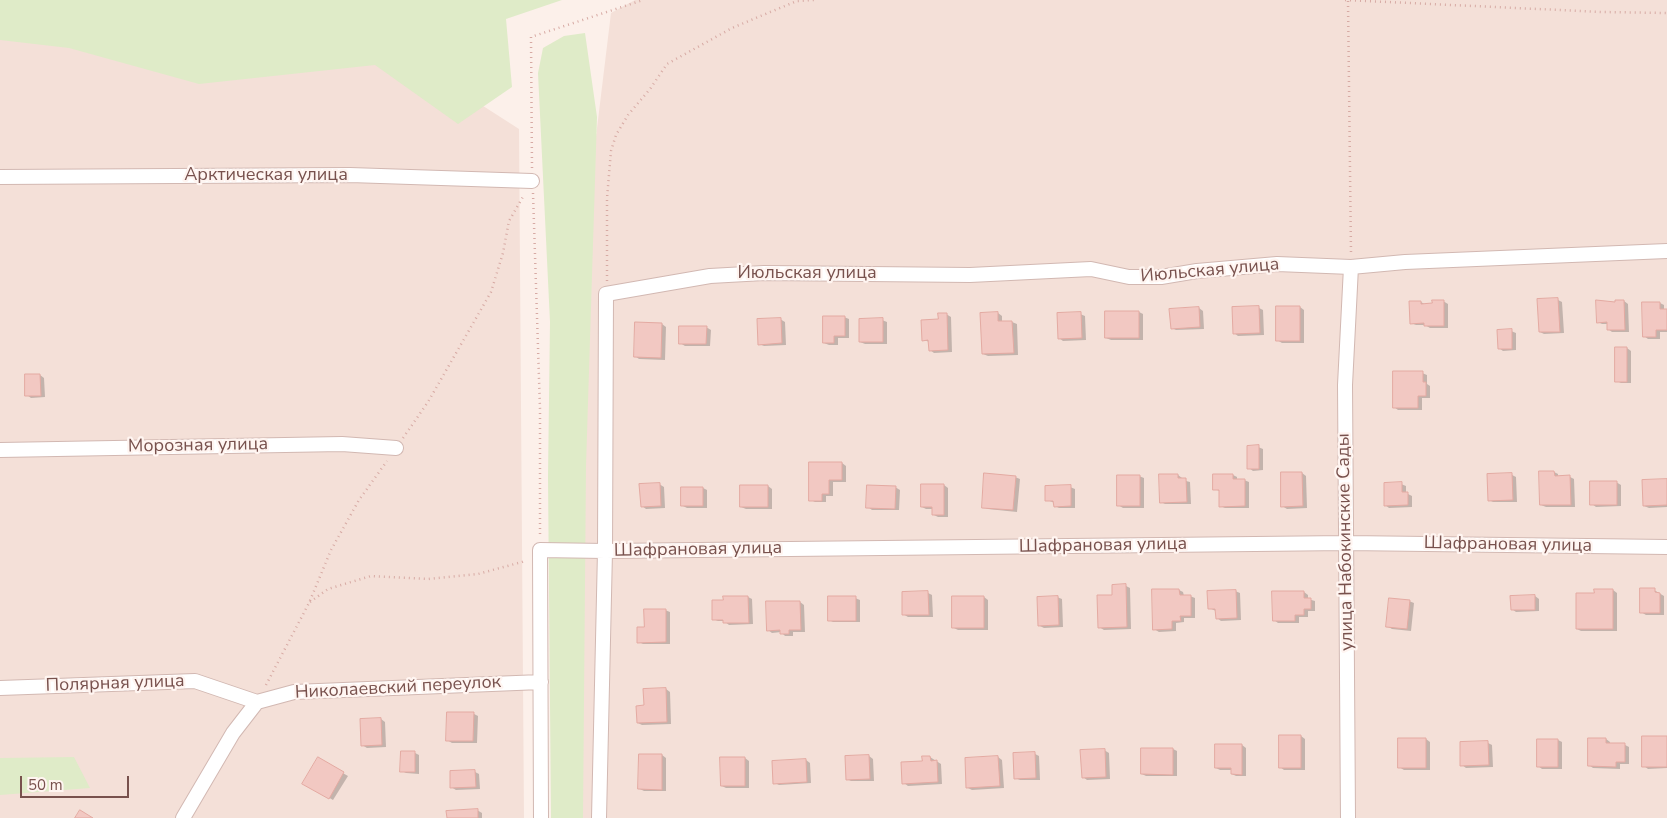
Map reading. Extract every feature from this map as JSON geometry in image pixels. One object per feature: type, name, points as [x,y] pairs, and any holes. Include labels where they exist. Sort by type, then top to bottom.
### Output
[{"type":"street","name":"Арктическая улица","points":[[0,177],[350,175],[532,181]]},
{"type":"street","name":"Июльская улица","points":[[606,294],[710,276],[764,273],[970,275],[1092,269],[1129,277],[1162,277],[1197,271],[1277,264],[1351,266],[1667,251]]},
{"type":"street","name":"улица Набокинские Сады","points":[[1348,818],[1345,385],[1351,266]]},
{"type":"street","points":[[599,818],[605,551],[606,294]]},
{"type":"street","name":"Морозная улица","points":[[0,450],[342,444],[396,448]]},
{"type":"street","name":"Шафрановая улица","points":[[540,550],[605,551],[1347,543],[1667,547]]},
{"type":"street","points":[[540,550],[541,818]]},
{"type":"street","name":"Полярная улица","points":[[0,688],[195,681],[257,702]]},
{"type":"street","name":"Николаевский переулок","points":[[257,702],[294,692],[541,682]]},
{"type":"street","points":[[183,818],[233,733],[257,702]]},
{"type":"path","points":[[309,603],[328,589],[371,576],[428,579],[478,574],[522,562],[540,550],[540,408],[532,181],[531,37],[643,0]]},
{"type":"path","points":[[606,294],[607,198],[611,151],[616,135],[628,115],[650,89],[667,64],[732,28],[797,1],[814,0]]},
{"type":"path","points":[[1351,266],[1347,0],[1592,12],[1667,13]]},
{"type":"shaded area","points":[[635,0],[1667,0],[1667,818],[575,818],[580,268],[611,13]]},
{"type":"shaded area","points":[[0,7],[424,68],[519,129],[524,818],[0,818]]},
{"type":"green space","points":[[0,0],[562,0],[506,19],[512,87],[458,124],[375,65],[199,84],[69,48],[0,40]]},
{"type":"green space","points":[[585,33],[597,117],[586,466],[583,818],[551,818],[548,477],[550,322],[538,73],[543,48],[564,36]]},
{"type":"green space","points":[[74,757],[90,788],[0,795],[0,758]]},
{"type":"building","points":[[1558,298],[1560,332],[1539,332],[1537,299]]},
{"type":"building","points":[[1432,300],[1444,300],[1444,326],[1424,326],[1424,323],[1410,324],[1409,301],[1421,301],[1421,304],[1432,303]]},
{"type":"building","points":[[1596,300],[1615,302],[1615,300],[1624,300],[1625,330],[1607,330],[1607,322],[1597,323]]},
{"type":"building","points":[[1642,302],[1660,302],[1660,309],[1667,309],[1667,330],[1656,330],[1656,337],[1643,337]]},
{"type":"building","points":[[1259,306],[1260,333],[1233,334],[1232,307]]},
{"type":"building","points":[[1276,306],[1300,306],[1300,341],[1276,341]]},
{"type":"building","points":[[1199,307],[1200,327],[1171,329],[1169,309]]},
{"type":"building","points":[[1105,311],[1139,311],[1139,338],[1105,338]]},
{"type":"building","points":[[998,312],[998,321],[1012,321],[1014,353],[982,354],[980,313]]},
{"type":"building","points":[[1081,312],[1082,338],[1058,339],[1057,313]]},
{"type":"building","points":[[938,313],[947,313],[948,350],[929,351],[928,340],[922,341],[921,320],[938,319]]},
{"type":"building","points":[[823,316],[845,316],[845,336],[834,336],[834,343],[823,343]]},
{"type":"building","points":[[781,318],[782,343],[758,345],[757,319]]},
{"type":"building","points":[[883,318],[883,342],[859,342],[859,319]]},
{"type":"building","points":[[635,322],[662,323],[661,358],[634,357]]},
{"type":"building","points":[[679,326],[707,326],[706,344],[679,344]]},
{"type":"building","points":[[1512,329],[1512,349],[1498,349],[1497,330]]},
{"type":"building","points":[[1615,347],[1627,347],[1627,382],[1615,382]]},
{"type":"building","points":[[1393,371],[1423,371],[1423,382],[1426,382],[1426,396],[1418,396],[1418,408],[1393,408]]},
{"type":"building","points":[[25,374],[40,374],[41,396],[25,396]]},
{"type":"building","points":[[1259,445],[1259,469],[1247,469],[1247,446]]},
{"type":"building","points":[[809,462],[842,462],[842,480],[829,480],[829,494],[822,494],[822,501],[809,501]]},
{"type":"building","points":[[1539,471],[1554,471],[1555,476],[1570,475],[1571,505],[1540,505]]},
{"type":"building","points":[[1281,472],[1302,472],[1303,506],[1281,507]]},
{"type":"building","points":[[984,473],[1016,476],[1013,510],[982,508]]},
{"type":"building","points":[[1512,473],[1513,500],[1488,501],[1487,474]]},
{"type":"building","points":[[1159,474],[1178,474],[1178,478],[1186,478],[1187,502],[1160,503]]},
{"type":"building","points":[[1213,474],[1233,474],[1233,479],[1245,479],[1245,506],[1219,507],[1219,490],[1213,490]]},
{"type":"building","points":[[1117,475],[1140,475],[1140,506],[1117,506]]},
{"type":"building","points":[[1667,479],[1667,505],[1643,506],[1642,480]]},
{"type":"building","points":[[1590,481],[1617,481],[1617,505],[1590,505]]},
{"type":"building","points":[[1402,482],[1402,492],[1408,492],[1408,505],[1384,506],[1384,483]]},
{"type":"building","points":[[660,483],[661,506],[641,507],[639,484]]},
{"type":"building","points":[[921,484],[944,484],[944,515],[932,515],[932,507],[921,507]]},
{"type":"building","points":[[740,485],[768,485],[768,507],[740,507]]},
{"type":"building","points":[[867,485],[896,486],[895,509],[866,508]]},
{"type":"building","points":[[1071,485],[1071,506],[1054,507],[1053,501],[1045,501],[1045,486]]},
{"type":"building","points":[[681,487],[703,487],[703,506],[681,506]]},
{"type":"building","points":[[1126,584],[1127,627],[1098,628],[1097,595],[1112,595],[1112,585]]},
{"type":"building","points":[[1640,588],[1655,588],[1655,592],[1660,593],[1660,613],[1640,613]]},
{"type":"building","points":[[1152,589],[1179,589],[1180,595],[1191,595],[1191,616],[1180,616],[1181,621],[1172,621],[1172,629],[1153,630]]},
{"type":"building","points":[[1594,589],[1613,589],[1613,629],[1576,629],[1576,593],[1594,593]]},
{"type":"building","points":[[1236,590],[1237,618],[1216,619],[1215,609],[1208,609],[1207,591]]},
{"type":"building","points":[[928,591],[929,615],[902,615],[902,592]]},
{"type":"building","points":[[1272,591],[1304,591],[1304,598],[1311,598],[1311,609],[1304,609],[1304,615],[1295,615],[1295,621],[1273,621]]},
{"type":"building","points":[[1535,595],[1535,610],[1511,610],[1510,596]]},
{"type":"building","points":[[723,596],[748,596],[749,623],[723,623],[723,620],[712,620],[712,600],[723,600]]},
{"type":"building","points":[[828,596],[856,596],[856,621],[828,621]]},
{"type":"building","points":[[952,596],[984,596],[984,628],[952,628]]},
{"type":"building","points":[[1058,596],[1059,625],[1038,626],[1037,597]]},
{"type":"building","points":[[1389,598],[1410,600],[1407,629],[1386,627]]},
{"type":"building","points":[[766,601],[800,601],[801,630],[789,630],[789,634],[780,634],[780,630],[767,631]]},
{"type":"building","points":[[644,609],[666,609],[666,642],[637,643],[637,627],[644,627]]},
{"type":"building","points":[[666,688],[667,722],[637,723],[636,706],[644,705],[643,689]]},
{"type":"building","points":[[447,712],[474,712],[473,741],[446,741]]},
{"type":"building","points":[[381,718],[382,745],[361,746],[360,719]]},
{"type":"building","points":[[1279,735],[1301,735],[1301,768],[1279,768]]},
{"type":"building","points":[[1642,736],[1667,736],[1667,767],[1642,767]]},
{"type":"building","points":[[1398,738],[1426,738],[1426,768],[1398,768]]},
{"type":"building","points":[[1588,738],[1606,738],[1606,743],[1625,743],[1625,762],[1616,762],[1616,767],[1588,766]]},
{"type":"building","points":[[1537,739],[1558,739],[1558,767],[1537,767]]},
{"type":"building","points":[[1488,741],[1489,765],[1460,766],[1460,742]]},
{"type":"building","points":[[1215,744],[1242,744],[1242,775],[1231,774],[1231,768],[1215,768]]},
{"type":"building","points":[[1141,748],[1173,748],[1173,775],[1141,774]]},
{"type":"building","points":[[1105,749],[1106,777],[1082,778],[1080,750]]},
{"type":"building","points":[[401,751],[415,751],[415,772],[400,772]]},
{"type":"building","points":[[1035,752],[1036,778],[1014,779],[1013,753]]},
{"type":"building","points":[[639,754],[662,754],[662,790],[638,789]]},
{"type":"building","points":[[869,755],[870,779],[846,780],[845,756]]},
{"type":"building","points":[[922,756],[930,756],[931,761],[937,760],[938,782],[902,784],[901,762],[922,761]]},
{"type":"building","points":[[998,756],[1000,786],[966,788],[965,758]]},
{"type":"building","points":[[318,757],[344,772],[329,799],[302,784]]},
{"type":"building","points":[[720,757],[745,757],[745,786],[721,786]]},
{"type":"building","points":[[806,759],[807,782],[773,784],[772,761]]},
{"type":"building","points":[[475,770],[476,787],[450,788],[450,771]]},
{"type":"building","points":[[478,809],[478,818],[447,818],[446,811]]},
{"type":"building","points":[[80,810],[93,818],[75,818]]}]
